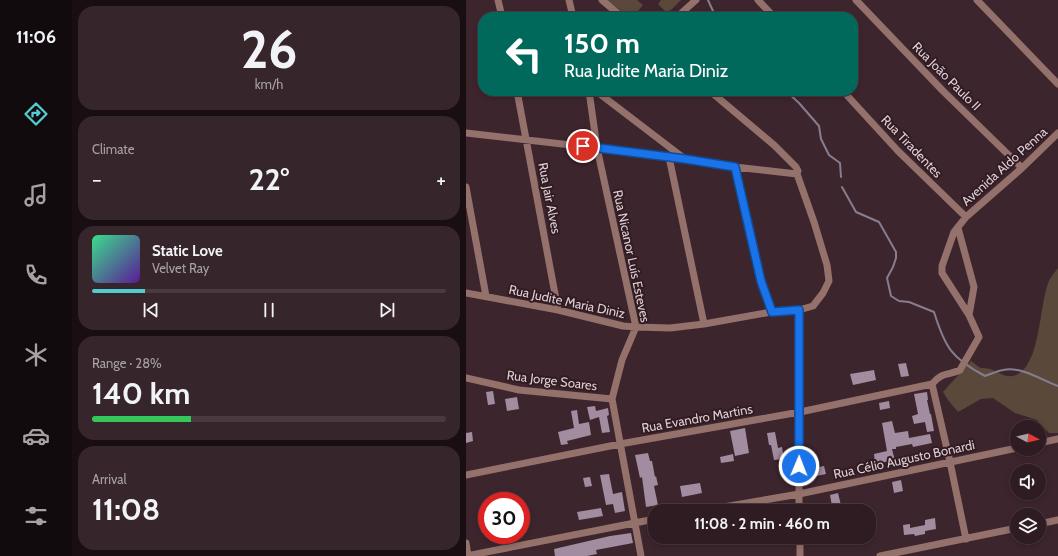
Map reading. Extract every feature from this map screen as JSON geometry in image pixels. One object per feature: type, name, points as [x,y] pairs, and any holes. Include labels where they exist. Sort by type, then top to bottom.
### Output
[{"type":"street","points":[[498,0],[501,12]]},
{"type":"street","points":[[569,0],[572,12]]},
{"type":"street","points":[[602,0],[616,12]]},
{"type":"street","points":[[683,12],[696,0]]},
{"type":"street","points":[[758,0],[769,12]]},
{"type":"street","name":"Rua João Paulo II","points":[[856,0],[942,90],[1022,168]]},
{"type":"street","points":[[977,0],[1058,84]]},
{"type":"street","name":"Rua Jair Alves","points":[[518,96],[558,310]]},
{"type":"street","name":"Rua Nicanor Luís Esteves","points":[[590,96],[597,148],[636,327],[622,360],[612,399],[641,556]]},
{"type":"street","points":[[603,96],[685,159]]},
{"type":"street","points":[[466,133],[685,159],[735,167],[797,172],[796,167],[774,145],[716,96]]},
{"type":"street","name":"Rua Tiradentes","points":[[848,96],[898,151],[966,217]]},
{"type":"street","name":"Avenida Aldo Penna","points":[[969,314],[942,273],[942,266],[954,232],[966,217],[1022,168],[1058,133]]},
{"type":"street","points":[[669,157],[704,324]]},
{"type":"street","points":[[735,167],[761,281],[772,312]]},
{"type":"street","name":"Rua Judite Maria Diniz","points":[[466,293],[558,310],[623,326],[636,327],[670,328],[704,324],[772,312],[799,310],[813,306],[823,294],[829,281],[827,265],[797,172]]},
{"type":"street","points":[[466,187],[486,296]]},
{"type":"street","points":[[958,228],[974,287],[969,314],[979,338],[960,370],[945,373],[937,378],[932,384],[966,539]]},
{"type":"street","points":[[799,310],[799,504]]},
{"type":"street","name":"Rua Jorge Soares","points":[[466,378],[519,390],[612,399]]},
{"type":"street","name":"Rua Evandro Martins","points":[[466,475],[620,444],[800,412],[932,384]]},
{"type":"street","points":[[1046,442],[1058,439]]},
{"type":"street","name":"Rua Célio Augusto Bonardi","points":[[741,504],[799,494],[1010,449]]},
{"type":"street","points":[[466,543],[468,556],[648,520]]},
{"type":"street","points":[[1046,523],[1058,520]]},
{"type":"street","points":[[880,556],[1010,530]]},
{"type":"street","points":[[800,544],[800,556]]},
{"type":"shaded area","points":[[607,0],[637,0],[643,5],[637,12],[623,12]]},
{"type":"shaded area","points":[[661,0],[681,0],[671,10],[666,12],[658,4]]},
{"type":"shaded area","points":[[1058,268],[1058,433],[1049,433],[1046,430],[1046,420],[1037,420],[1015,413],[993,398],[981,399],[958,412],[943,392],[971,361],[981,368],[989,369],[1009,376],[1016,375],[1024,369],[1035,347],[1046,291],[1052,276]]},
{"type":"building","points":[[906,363],[909,376],[901,377],[898,364]]},
{"type":"building","points":[[874,370],[876,380],[853,385],[850,374]]},
{"type":"building","points":[[493,391],[495,404],[488,405],[486,392]]},
{"type":"building","points":[[927,392],[927,400],[934,431],[927,432],[925,422],[914,424],[912,416],[918,414],[914,394]]},
{"type":"building","points":[[517,397],[519,409],[507,411],[505,399]]},
{"type":"building","points":[[889,401],[890,408],[880,410],[879,403]]},
{"type":"building","points":[[595,406],[596,411],[608,408],[609,415],[607,416],[610,432],[602,433],[599,417],[590,420],[587,407]]},
{"type":"building","points":[[577,410],[579,424],[589,422],[591,435],[567,441],[568,444],[561,445],[558,432],[574,428],[571,411]]},
{"type":"building","points":[[892,421],[895,433],[908,431],[909,438],[930,434],[932,443],[913,447],[912,444],[896,447],[896,449],[892,449],[895,461],[875,463],[874,454],[887,451],[882,423]]},
{"type":"building","points":[[745,428],[749,453],[735,456],[730,431]]},
{"type":"building","points":[[472,432],[473,441],[466,443],[466,433]]},
{"type":"building","points":[[775,432],[778,448],[782,447],[784,459],[774,460],[771,445],[769,445],[767,433]]},
{"type":"building","points":[[648,453],[650,461],[652,461],[658,485],[654,486],[658,504],[648,504],[648,507],[646,507],[642,477],[640,478],[635,455]]},
{"type":"building","points":[[733,454],[734,461],[721,463],[720,457]]},
{"type":"building","points":[[824,466],[826,474],[811,477],[810,469]]},
{"type":"building","points":[[609,474],[613,494],[622,492],[625,511],[615,513],[613,504],[606,505],[600,475]]},
{"type":"building","points":[[590,477],[592,486],[585,487],[583,478]]},
{"type":"building","points":[[901,480],[903,491],[894,493],[892,482]]},
{"type":"building","points":[[700,483],[702,493],[682,497],[680,486]]},
{"type":"building","points":[[838,493],[841,504],[832,504],[830,495]]},
{"type":"building","points":[[601,508],[603,516],[579,520],[577,512]]},
{"type":"building","points":[[935,518],[936,529],[925,531],[925,534],[915,536],[914,534],[904,535],[903,525],[910,524],[910,528],[925,525],[925,520]]},
{"type":"building","points":[[631,533],[633,543],[596,550],[597,554],[587,556],[555,556],[554,549],[610,536]]},
{"type":"waterway","points":[[708,0],[713,12]]},
{"type":"waterway","points":[[791,96],[819,126],[821,139],[829,155],[840,163],[841,177]]},
{"type":"waterway","points":[[842,187],[856,212],[879,222],[896,252],[893,267],[887,278],[891,296],[899,301],[909,302],[934,312],[946,343],[957,357],[973,370],[985,376],[1010,369],[1031,374],[1058,386]]},
{"type":"route","points":[[583,146],[735,167],[761,281],[772,312],[799,310],[799,466]]}]
